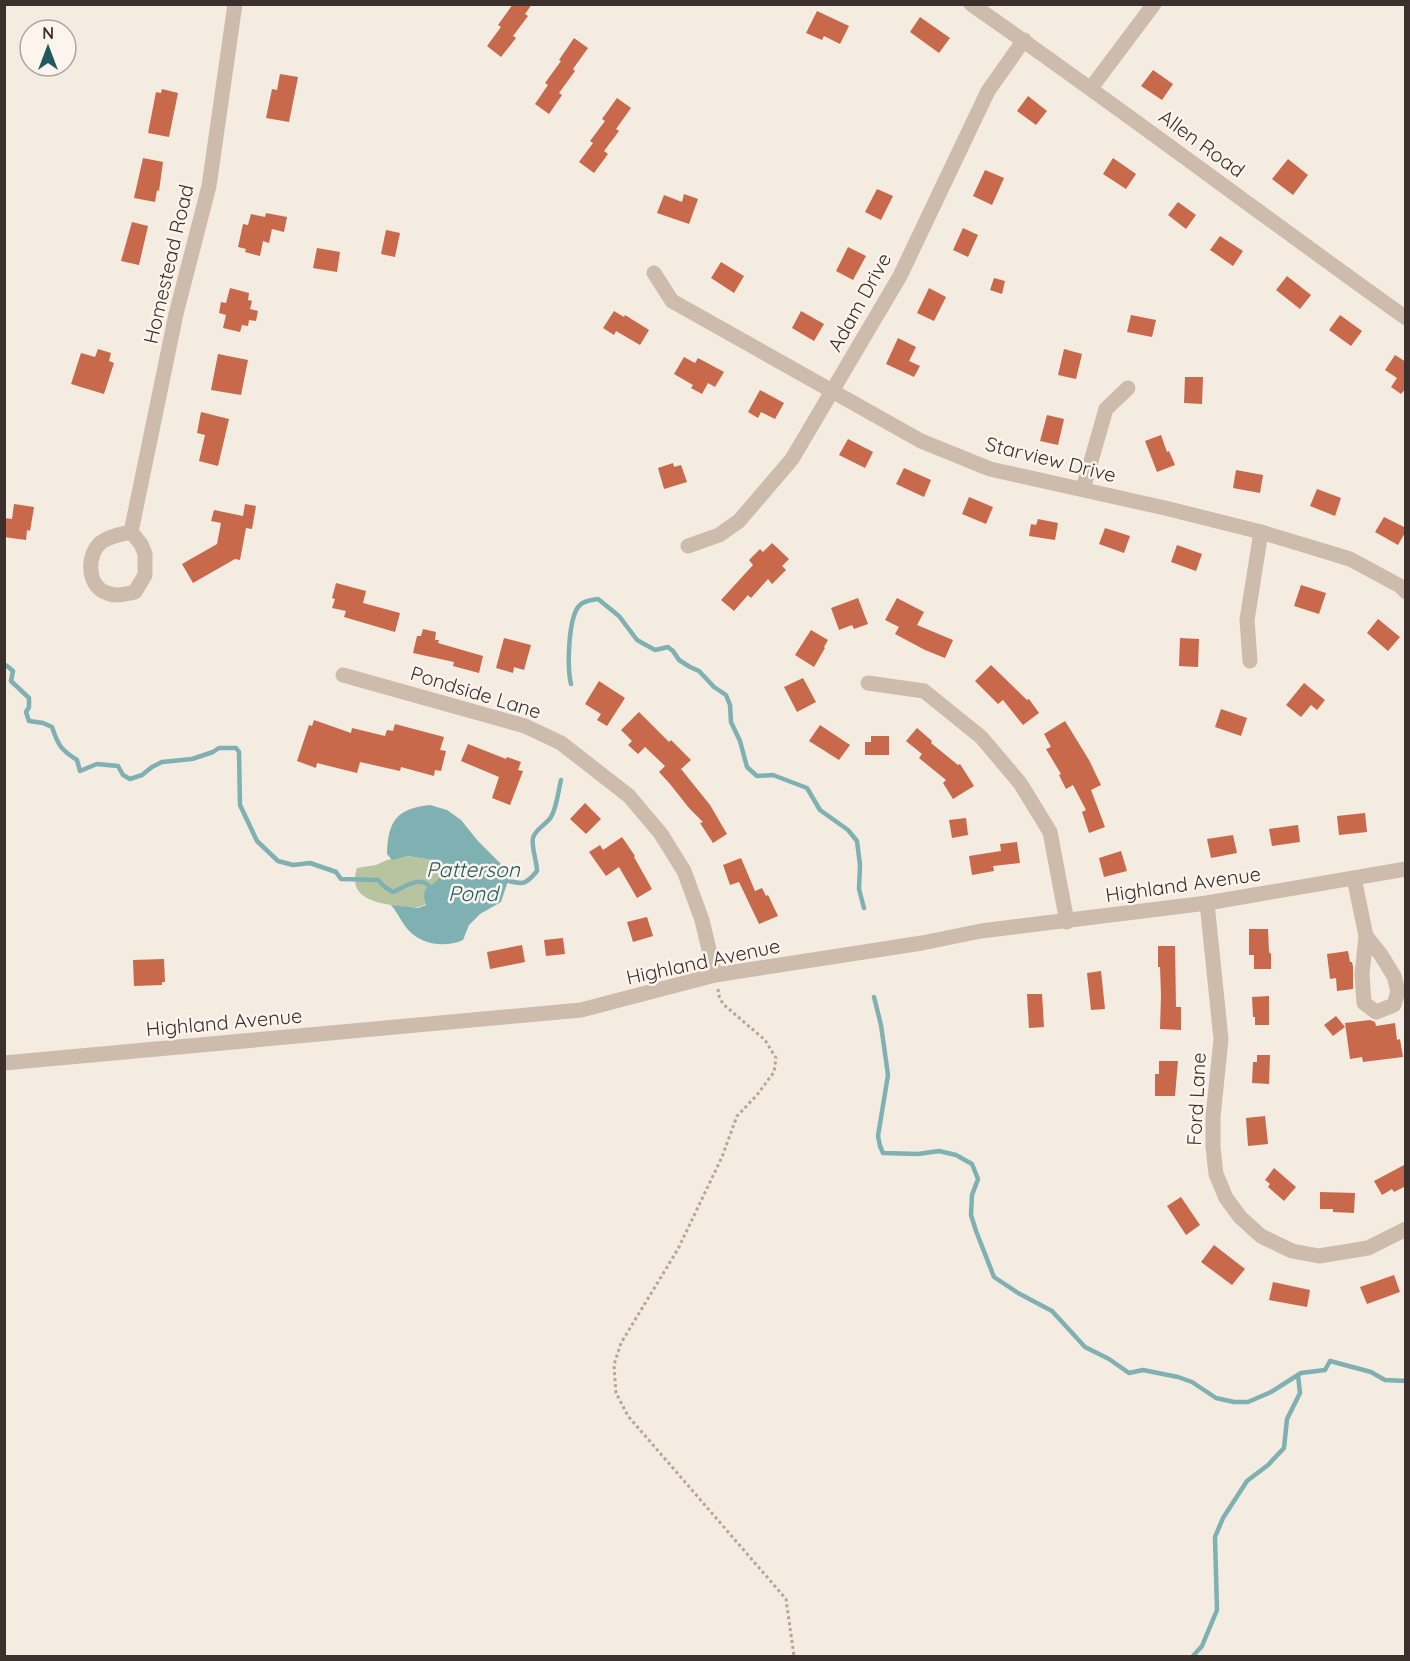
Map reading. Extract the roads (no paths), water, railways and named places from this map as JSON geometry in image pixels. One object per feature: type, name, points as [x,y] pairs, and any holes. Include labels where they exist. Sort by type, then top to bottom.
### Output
[{"type":"street","name":"Homestead Road","points":[[130,532],[176,314],[208,186],[235,4]]},
{"type":"street","name":"Allen Road","points":[[972,4],[1406,318]]},
{"type":"street","points":[[1091,88],[1154,4]]},
{"type":"street","name":"Adam Drive","points":[[688,546],[719,535],[739,521],[792,459],[900,276],[988,91],[1023,40]]},
{"type":"street","name":"Starview Drive","points":[[654,273],[672,301],[921,441],[990,469],[1261,532],[1350,558],[1400,586],[1406,592]]},
{"type":"street","points":[[1083,489],[1106,409],[1128,388]]},
{"type":"street","points":[[130,532],[141,544],[145,554],[145,575],[135,592],[119,596],[104,593],[95,583],[90,569],[93,554],[102,541],[130,532]]},
{"type":"street","points":[[1250,662],[1247,620],[1261,532]]},
{"type":"street","name":"Pondside Lane","points":[[343,675],[525,726],[561,743],[622,790],[661,834],[684,871],[702,920],[715,975]]},
{"type":"street","points":[[868,683],[924,691],[981,736],[1020,783],[1050,832],[1066,921]]},
{"type":"street","name":"Highland Avenue","points":[[4,1063],[581,1010],[715,975],[922,943],[981,931],[1207,903],[1406,869]]},
{"type":"street","points":[[1354,878],[1366,936]]},
{"type":"street","name":"Ford Lane","points":[[1207,903],[1221,1039],[1213,1117],[1213,1148],[1216,1174],[1226,1198],[1239,1217],[1262,1236],[1292,1251],[1319,1256],[1368,1248],[1406,1229]]},
{"type":"water","name":"Patterson Pond","points":[[430,805],[447,810],[461,820],[502,865],[508,881],[501,902],[480,914],[469,925],[463,940],[455,943],[431,943],[417,937],[405,926],[391,905],[418,908],[426,905],[425,889],[435,882],[444,868],[445,865],[439,861],[408,856],[392,860],[387,854],[392,825],[396,818],[402,813]]},
{"type":"waterway","points":[[571,684],[569,654],[573,620],[582,603],[598,599],[619,616],[637,640],[655,650],[668,647],[679,660],[699,671],[714,687],[726,695],[730,705],[731,722],[740,741],[747,767],[757,776],[773,775],[807,788],[820,810],[848,830],[857,841],[860,865],[859,889],[864,908]]},
{"type":"waterway","points":[[4,665],[13,671],[11,681],[29,698],[29,707],[26,712],[29,721],[52,727],[61,746],[77,760],[80,771],[97,764],[118,766],[123,775],[130,779],[142,775],[162,762],[192,759],[219,748],[236,748],[239,752],[240,805],[257,841],[278,861],[293,865],[310,863],[336,872],[341,879],[378,880],[393,892],[417,882],[435,887]]},
{"type":"waterway","points":[[503,880],[522,883],[537,871],[533,838],[553,813],[561,780]]},
{"type":"waterway","points":[[874,997],[881,1025],[888,1075],[878,1136],[883,1153],[918,1154],[939,1151],[956,1155],[972,1164],[978,1179],[972,1195],[971,1215],[994,1277],[1052,1311],[1085,1347],[1109,1359],[1129,1373],[1143,1370],[1178,1377],[1192,1382],[1216,1398],[1234,1402],[1248,1402],[1271,1392],[1301,1373],[1325,1370],[1330,1361],[1371,1372],[1385,1380],[1406,1381]]},
{"type":"waterway","points":[[1193,1656],[1202,1646],[1217,1610],[1215,1537],[1223,1518],[1247,1481],[1268,1465],[1284,1448],[1287,1419],[1300,1393],[1298,1375]]}]
